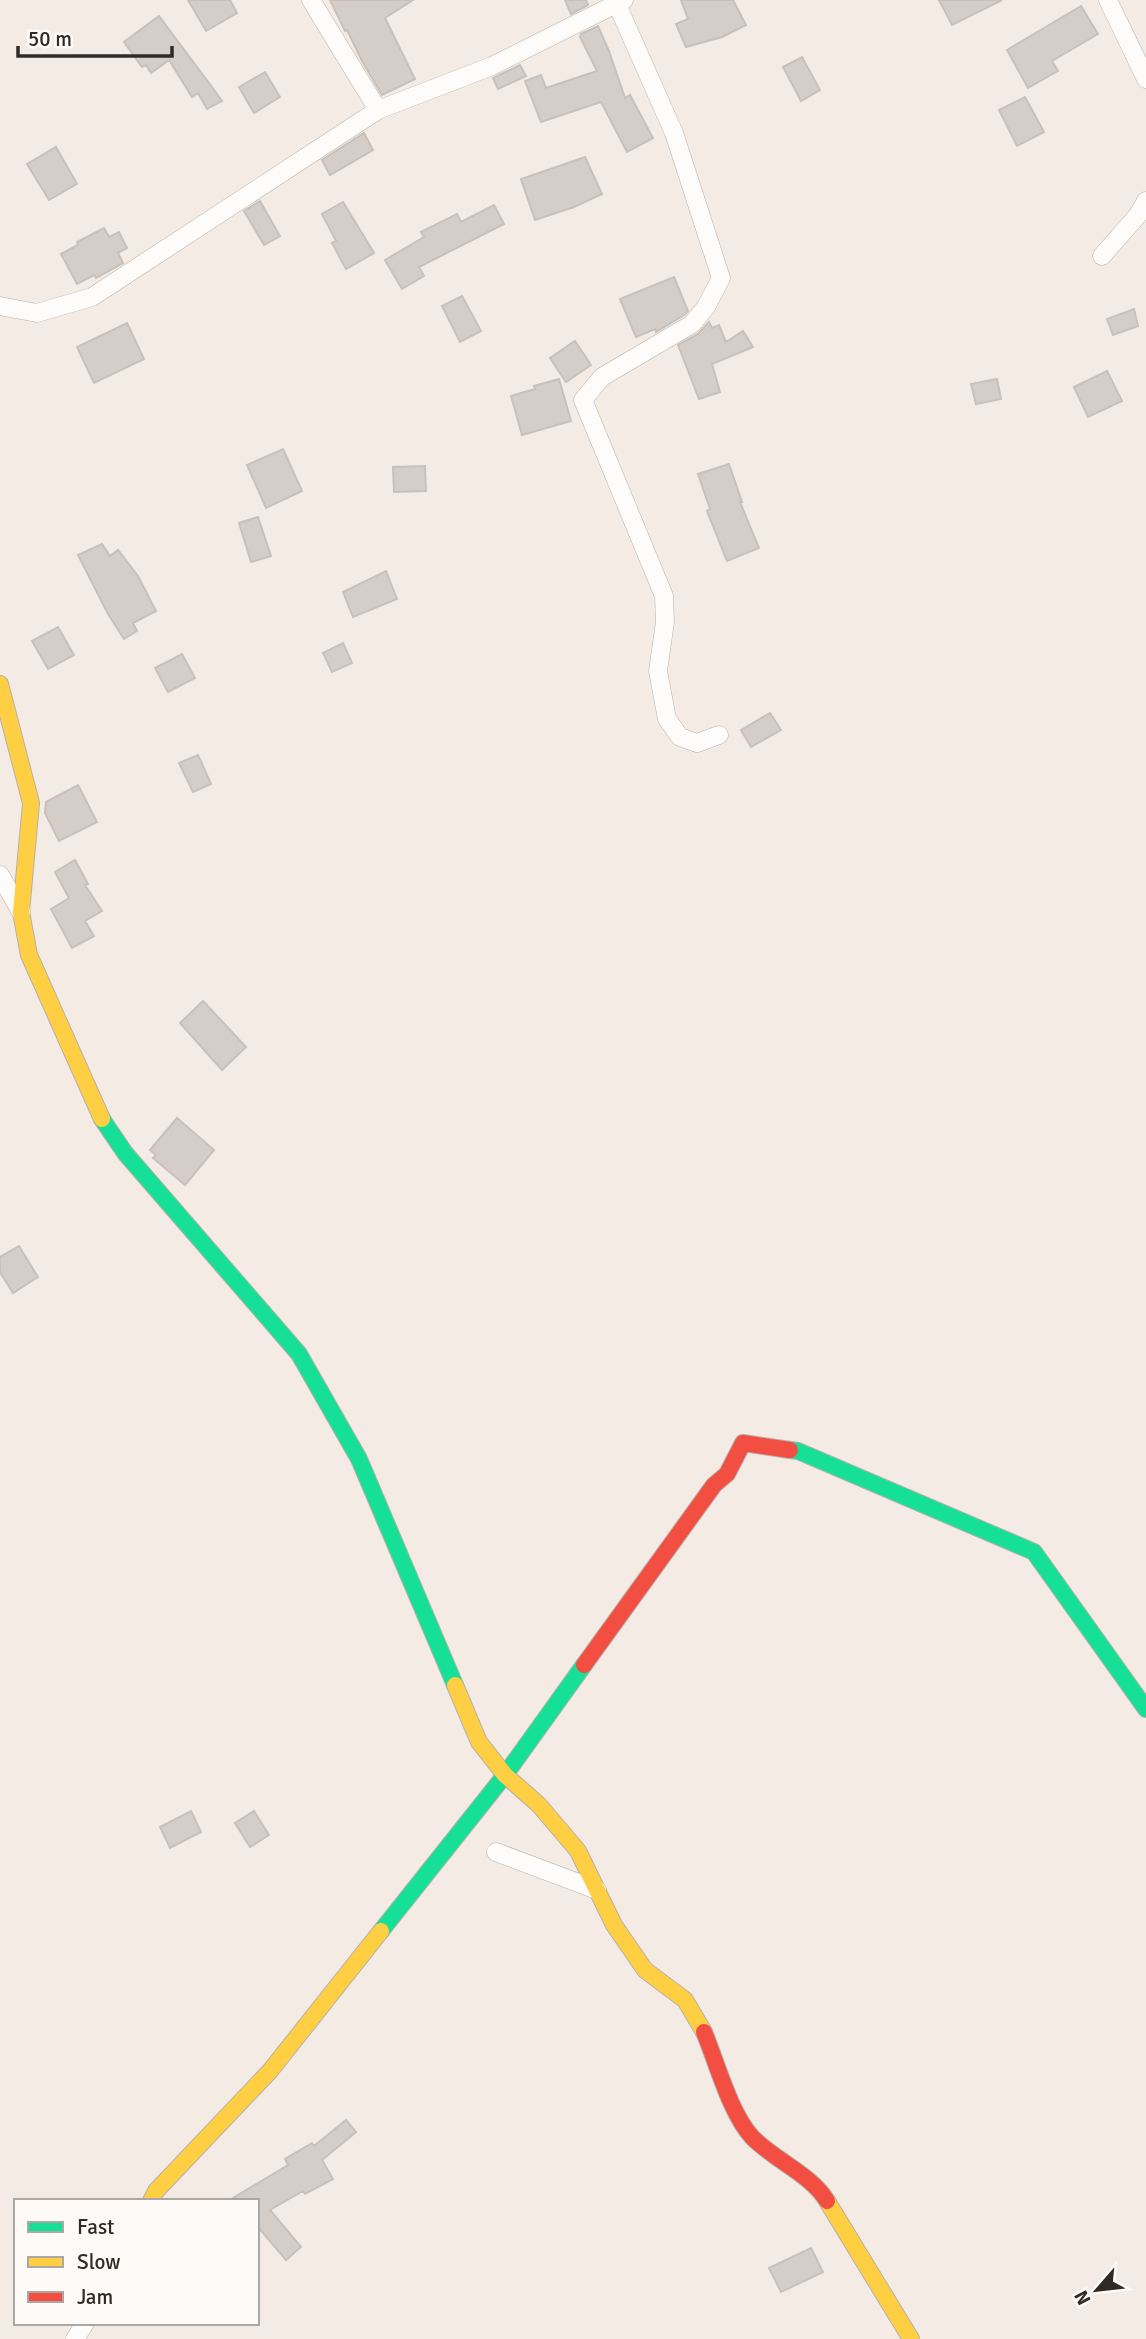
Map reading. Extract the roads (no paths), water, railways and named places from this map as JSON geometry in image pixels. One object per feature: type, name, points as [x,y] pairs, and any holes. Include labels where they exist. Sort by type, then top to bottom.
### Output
[{"type":"street","points":[[311,0],[379,110]]},
{"type":"street","points":[[1108,0],[1146,79]]},
{"type":"street","points":[[0,306],[37,313],[92,297],[379,110],[492,66],[620,1],[674,133],[721,278],[706,307],[692,324],[602,377],[583,400],[664,596],[665,622],[657,671],[667,719],[680,737],[696,743],[719,735]]},
{"type":"street","points":[[1102,256],[1138,215],[1146,201]]},
{"type":"street","points":[[0,684],[32,803],[21,912],[29,955],[98,1114],[125,1153],[299,1354],[359,1459],[479,1742],[505,1774],[539,1805],[578,1851],[614,1925],[645,1970],[684,2000],[700,2022],[735,2109],[750,2135],[771,2155],[821,2190],[911,2339]]},
{"type":"street","points":[[0,875],[21,912]]},
{"type":"street","points":[[152,2199],[156,2191],[270,2071],[505,1774],[714,1485],[727,1474],[743,1443],[797,1451],[1034,1552],[1146,1709]]},
{"type":"street","points":[[496,1852],[597,1890]]}]
